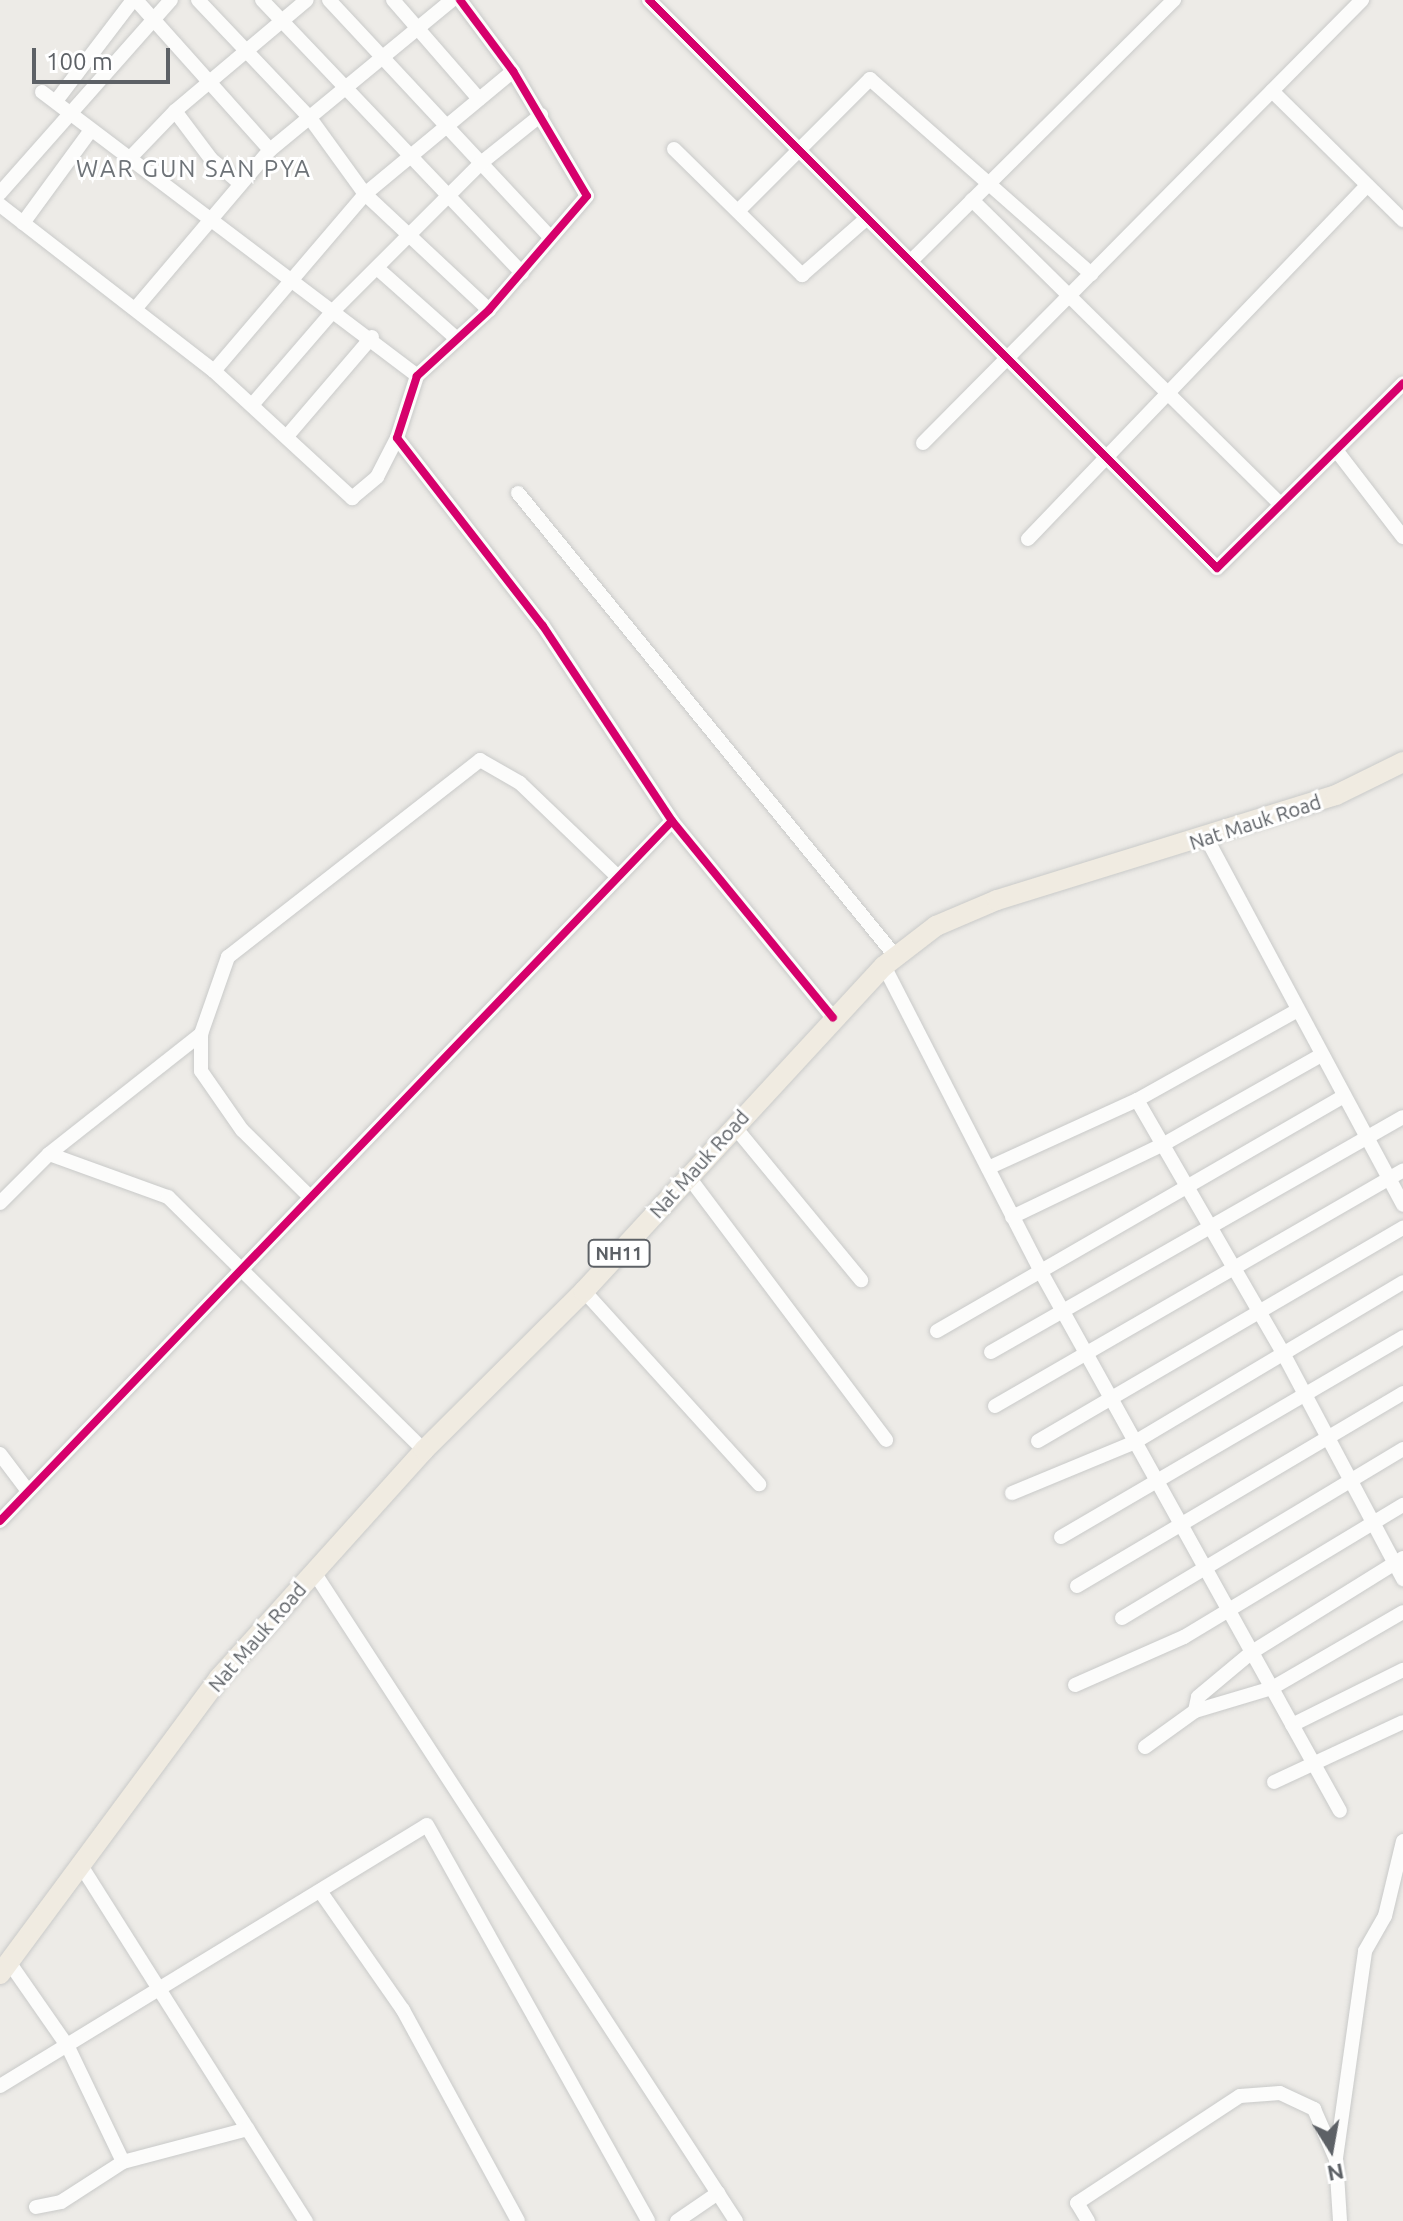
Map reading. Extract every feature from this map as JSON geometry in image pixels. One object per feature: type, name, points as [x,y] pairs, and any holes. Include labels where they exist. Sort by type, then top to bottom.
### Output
[{"type":"highway","name":"Nat Mauk Road","points":[[4,1968],[219,1678],[424,1450],[584,1291],[833,1018],[890,961],[936,926],[997,900],[1207,839],[1336,795],[1403,762]]},
{"type":"street","points":[[56,101],[135,0],[155,18],[270,150]]},
{"type":"street","points":[[0,193],[171,0]]},
{"type":"street","points":[[198,0],[310,118],[365,194],[412,233],[489,310]]},
{"type":"street","points":[[262,0],[522,273]]},
{"type":"street","points":[[130,158],[175,111],[307,0]]},
{"type":"street","points":[[329,0],[549,236]]},
{"type":"street","points":[[393,0],[479,99]]},
{"type":"street","points":[[135,309],[210,216],[270,150],[452,0]]},
{"type":"street","points":[[0,205],[214,371],[288,435],[352,498],[377,477],[397,438],[417,376],[489,310],[549,236],[587,196],[513,71],[460,0]]},
{"type":"street","points":[[649,0],[1217,568],[1403,383]]},
{"type":"street","points":[[911,261],[1174,0]]},
{"type":"street","points":[[923,443],[1362,0]]},
{"type":"street","points":[[214,371],[290,276],[365,194],[513,71]]},
{"type":"street","points":[[740,209],[870,79],[1091,274]]},
{"type":"street","points":[[1272,91],[1403,220]]},
{"type":"street","points":[[42,92],[372,337],[417,376]]},
{"type":"street","points":[[175,111],[211,159],[240,183]]},
{"type":"street","points":[[252,405],[335,309],[481,163],[541,115]]},
{"type":"street","points":[[23,223],[91,130]]},
{"type":"street","points":[[674,149],[740,209],[802,275],[867,218]]},
{"type":"street","points":[[1028,539],[1367,185]]},
{"type":"street","points":[[972,200],[1281,505]]},
{"type":"street","points":[[377,268],[457,339]]},
{"type":"street","points":[[288,435],[372,337]]},
{"type":"street","points":[[397,438],[543,626],[672,821],[833,1018]]},
{"type":"street","points":[[1336,450],[1403,537]]},
{"type":"street","points":[[518,493],[890,961],[1041,1272],[1340,1811]]},
{"type":"street","points":[[310,1197],[211,1093],[201,1071],[201,1034],[228,957],[480,760],[520,783],[618,877]]},
{"type":"street","points":[[0,1521],[672,821]]},
{"type":"street","points":[[1207,839],[1296,1011],[1403,1205]]},
{"type":"street","points":[[988,1168],[1137,1100],[1296,1011]]},
{"type":"street","points":[[0,1203],[49,1154],[201,1034]]},
{"type":"street","points":[[1012,1217],[1164,1144],[1321,1055]]},
{"type":"street","points":[[937,1331],[1343,1097]]},
{"type":"street","points":[[1137,1100],[1284,1355],[1373,1523],[1399,1560],[1403,1579]]},
{"type":"street","points":[[991,1352],[1212,1229],[1403,1117]]},
{"type":"street","points":[[734,1126],[861,1280]]},
{"type":"street","points":[[49,1154],[168,1197],[424,1450]]},
{"type":"street","points":[[995,1406],[1236,1270],[1403,1170]]},
{"type":"street","points":[[688,1176],[886,1440]]},
{"type":"street","points":[[1038,1441],[1403,1228]]},
{"type":"street","points":[[1012,1493],[1135,1442],[1403,1282]]},
{"type":"street","points":[[584,1291],[759,1484]]},
{"type":"street","points":[[1061,1537],[1159,1485],[1403,1337]]},
{"type":"street","points":[[1077,1586],[1403,1393]]},
{"type":"street","points":[[1122,1618],[1403,1449]]},
{"type":"street","points":[[0,1454],[28,1491]]},
{"type":"street","points":[[1075,1685],[1229,1611],[1403,1505]]},
{"type":"street","points":[[1195,1711],[1198,1697],[1252,1652],[1399,1560]]},
{"type":"street","points":[[314,1572],[736,2221]]},
{"type":"street","points":[[1145,1747],[1195,1711],[1272,1688],[1403,1612]]},
{"type":"street","points":[[1292,1725],[1403,1670]]},
{"type":"street","points":[[1274,1782],[1403,1722]]},
{"type":"street","points":[[0,2086],[427,1825],[648,2221]]},
{"type":"street","points":[[1340,2221],[1336,2159],[1365,1951],[1385,1916],[1403,1841]]},
{"type":"street","points":[[80,1864],[306,2221]]},
{"type":"street","points":[[320,1891],[403,2010],[518,2221]]},
{"type":"street","points":[[4,1968],[68,2047],[123,2162]]},
{"type":"street","points":[[1088,2221],[1077,2203],[1240,2096],[1280,2093],[1314,2109],[1336,2159]]},
{"type":"street","points":[[36,2207],[61,2202],[123,2162],[248,2129]]},
{"type":"street","points":[[677,2221],[718,2193]]},
{"type":"cycle path","points":[[460,0],[513,71],[587,196],[489,310],[417,376],[397,438],[543,626],[672,821],[833,1018]]},
{"type":"cycle path","points":[[649,0],[1217,568],[1403,383]]},
{"type":"cycle path","points":[[0,1521],[672,821]]},
{"type":"district","name":"WAR GUN SAN PYA","points":[[194,169]]}]
